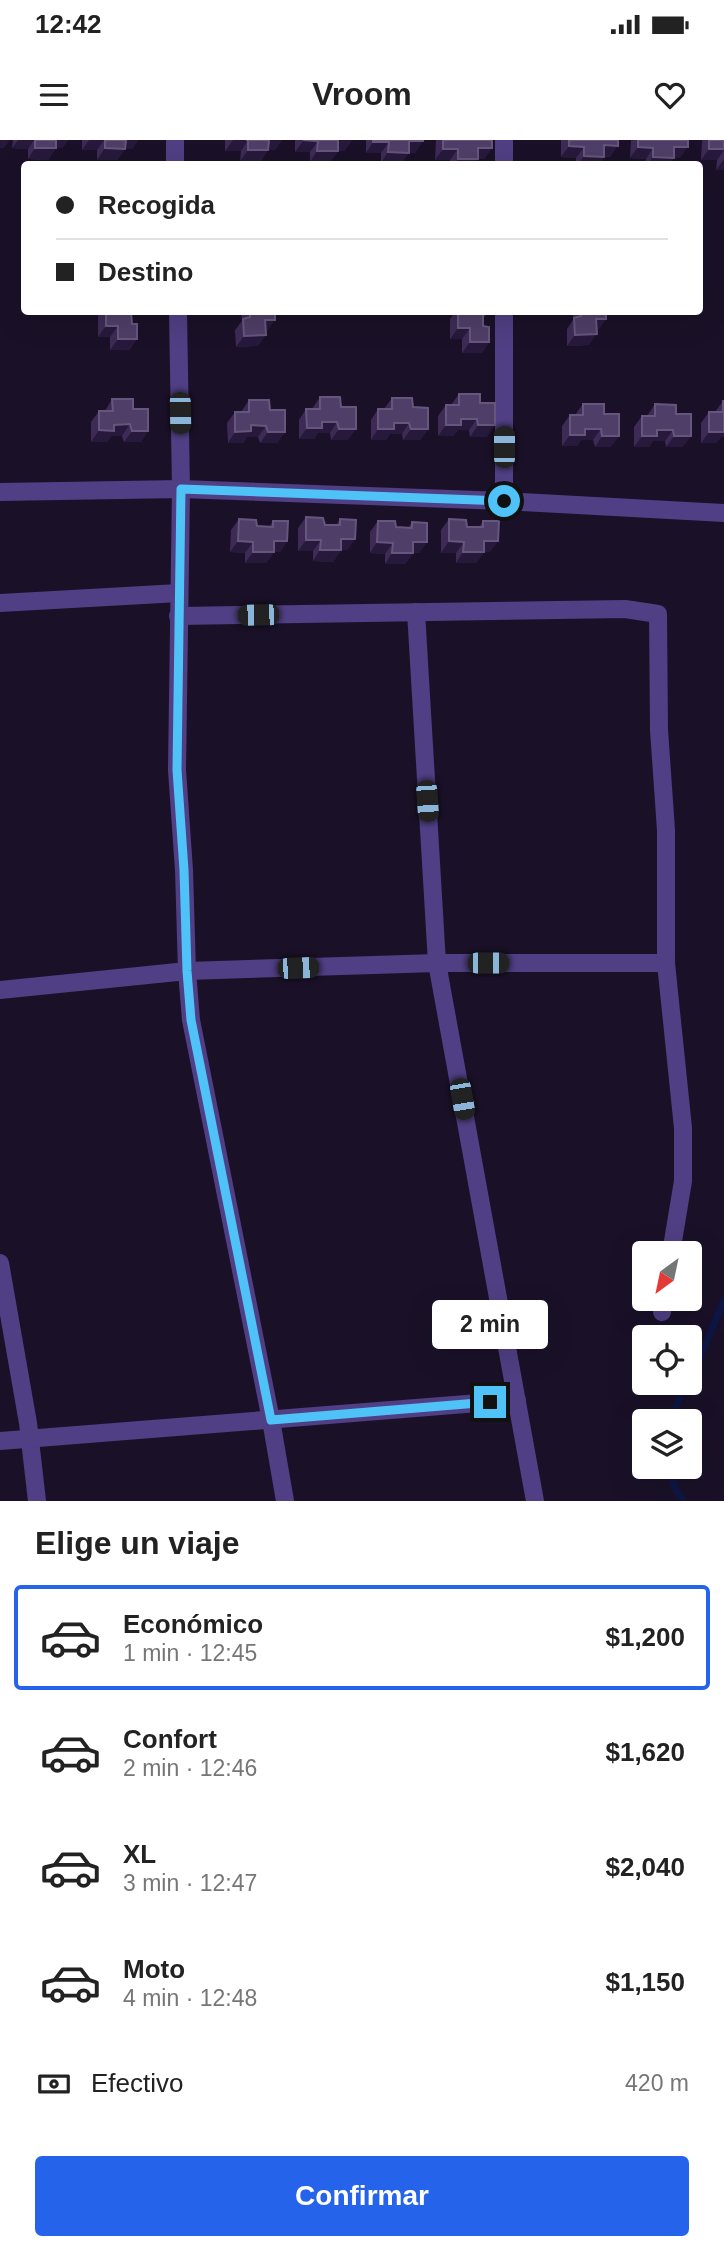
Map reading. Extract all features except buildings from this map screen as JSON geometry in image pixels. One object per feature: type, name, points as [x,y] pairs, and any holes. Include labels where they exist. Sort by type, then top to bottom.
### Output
[{"type":"street","points":[[175,140],[176,161]]},
{"type":"street","points":[[504,140],[504,161]]},
{"type":"street","points":[[178,315],[181,489],[177,770],[191,1020],[285,1501]]},
{"type":"street","points":[[504,315],[504,501]]},
{"type":"street","points":[[0,492],[181,489],[504,501],[724,513]]},
{"type":"street","points":[[0,603],[179,593]]},
{"type":"street","points":[[178,616],[625,609],[658,614],[659,730],[666,830],[666,963],[683,1128],[682,1181],[673,1241]]},
{"type":"street","points":[[416,612],[437,963],[535,1501]]},
{"type":"street","points":[[0,990],[187,971],[437,963],[666,963]]},
{"type":"street","points":[[0,1263],[30,1439],[37,1501]]},
{"type":"street","points":[[0,1441],[517,1400]]},
{"type":"waterway","points":[[702,1353],[724,1300]]},
{"type":"waterway","points":[[675,1409],[680,1395]]},
{"type":"waterway","points":[[672,1479],[683,1501]]},
{"type":"route","points":[[490,1402],[271,1420],[191,1020],[177,770],[178,616],[181,489],[504,501]]}]
